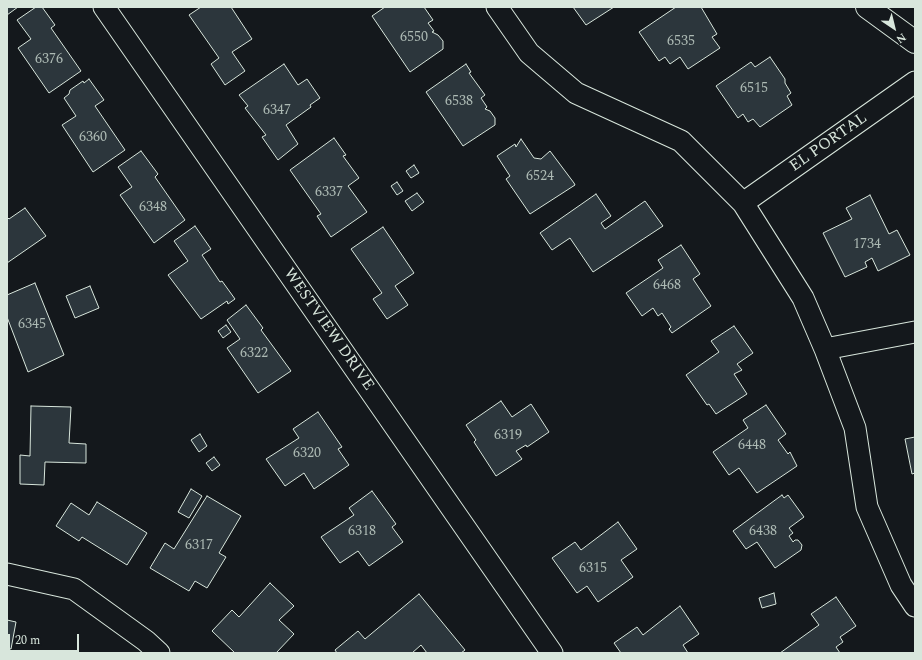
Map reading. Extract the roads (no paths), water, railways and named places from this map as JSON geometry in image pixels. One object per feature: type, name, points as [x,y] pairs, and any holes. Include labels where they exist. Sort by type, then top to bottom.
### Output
[{"type":"main road","points":[[867,7],[915,42]]},
{"type":"street","name":"WESTVIEW DRIVE","points":[[104,7],[552,653]]},
{"type":"street","points":[[497,7],[529,53],[576,93],[681,141],[743,203],[803,298],[825,349],[855,428],[867,506],[901,585],[915,606]]},
{"type":"street","name":"EL PORTAL","points":[[743,203],[915,82]]},
{"type":"street","points":[[825,349],[915,332]]},
{"type":"street","points":[[7,574],[74,589],[146,641],[160,653]]}]
